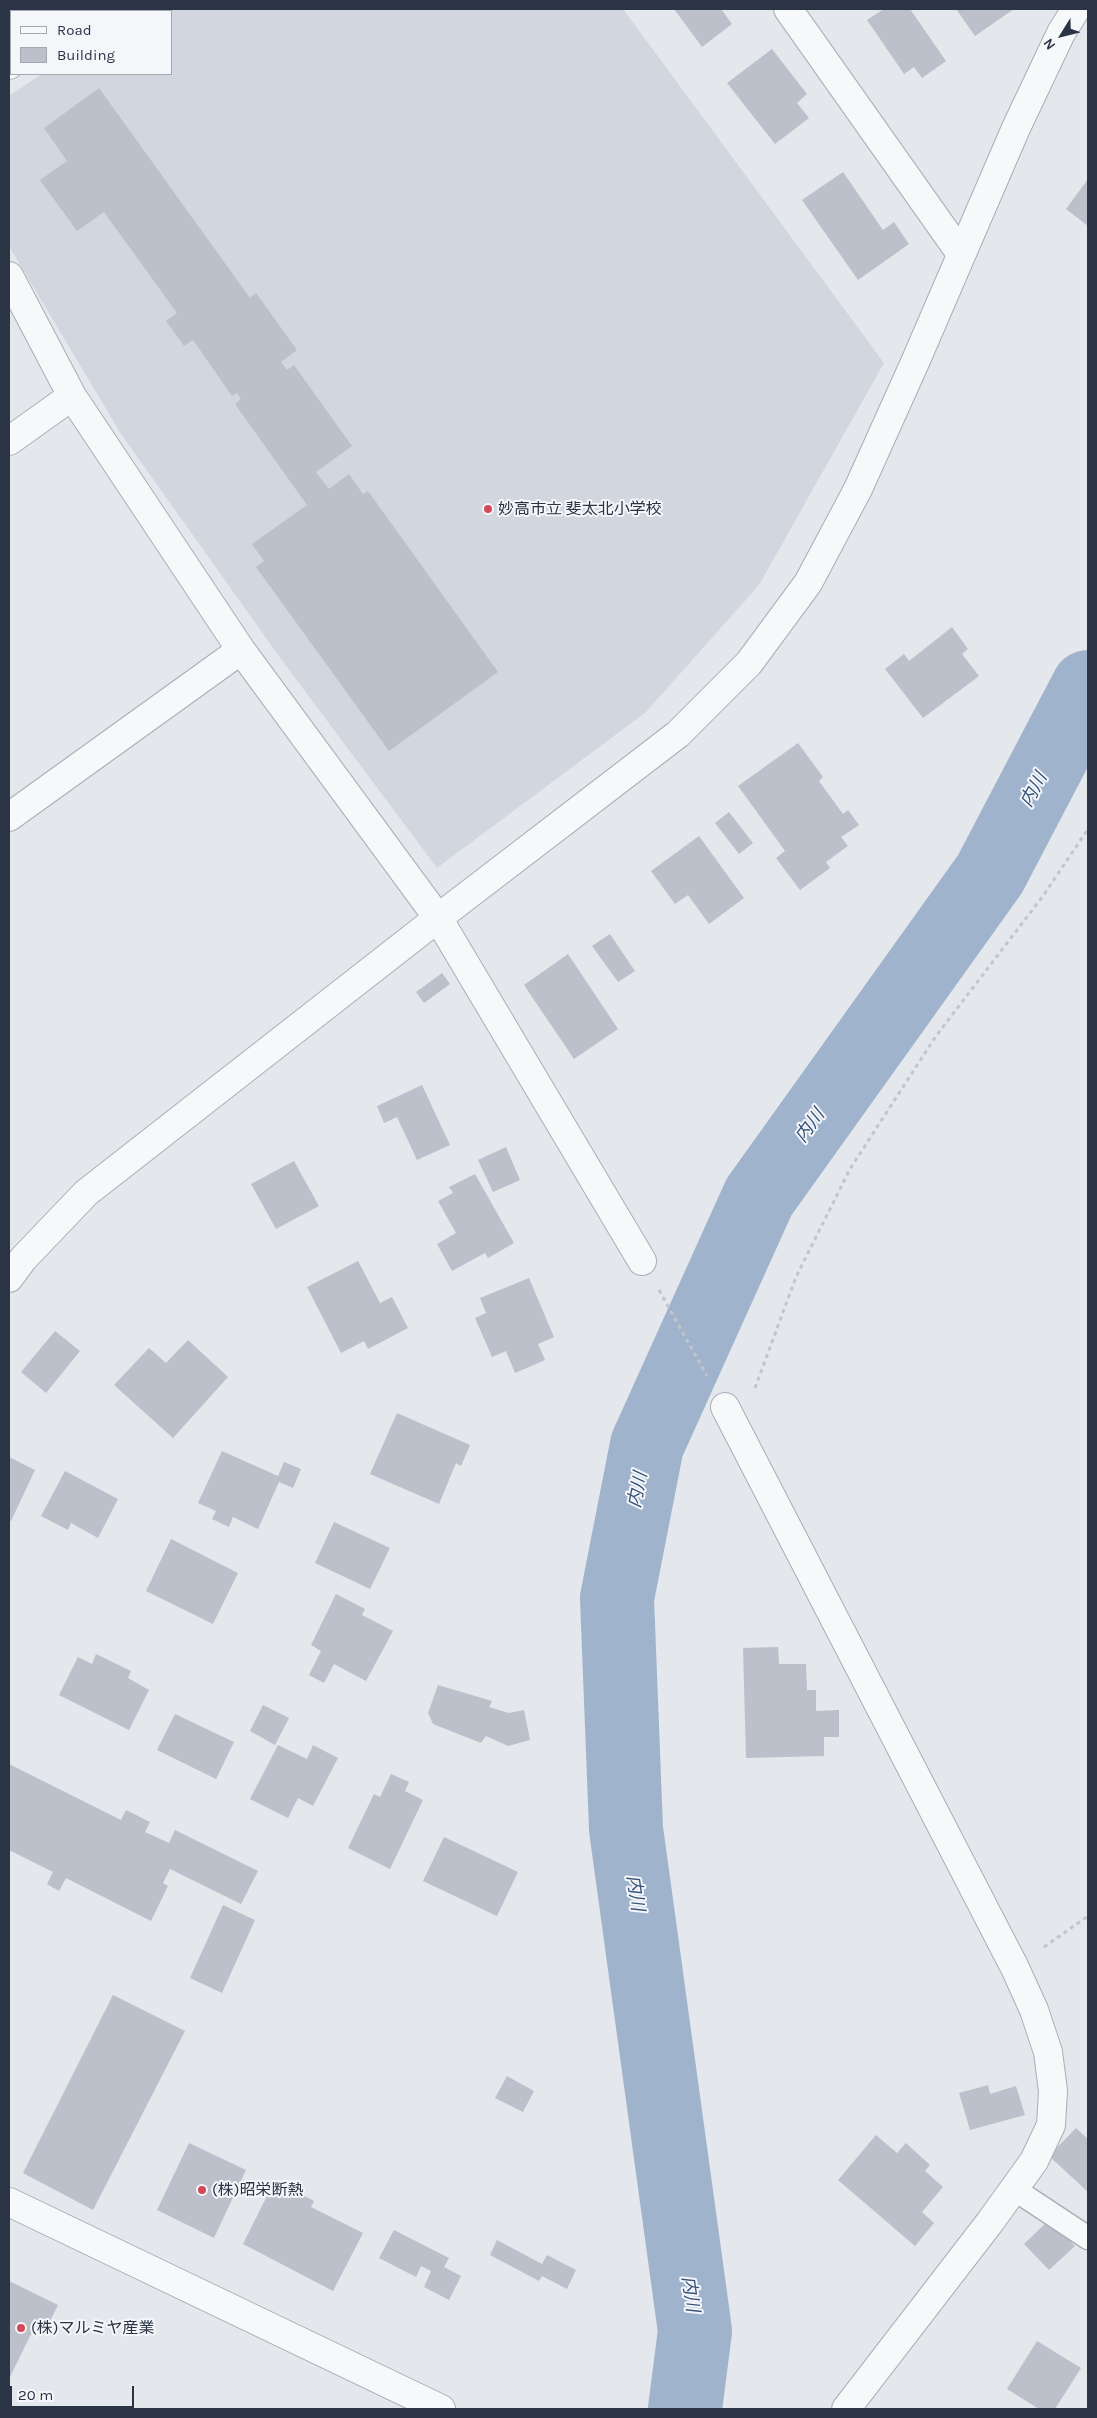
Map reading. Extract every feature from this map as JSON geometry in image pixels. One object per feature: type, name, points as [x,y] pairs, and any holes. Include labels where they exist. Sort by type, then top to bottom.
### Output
[{"type":"street","points":[[788,9],[961,254]]},
{"type":"street","points":[[9,1278],[23,1259],[86,1193],[438,918],[678,734],[749,663],[808,583],[858,489],[1016,128],[1061,33],[1076,9]]},
{"type":"street","points":[[9,276],[72,396],[241,650],[438,918],[642,1261]]},
{"type":"street","points":[[9,441],[72,396]]},
{"type":"street","points":[[9,817],[241,650]]},
{"type":"street","points":[[725,1408],[1014,1968],[1034,2010],[1048,2052],[1053,2090],[1051,2125],[1034,2161],[846,2409]]},
{"type":"street","points":[[9,2202],[441,2409]]},
{"type":"lane","points":[[1014,2189],[1088,2238]]},
{"type":"path","points":[[738,1433],[796,1277],[850,1169],[936,1036],[1043,896],[1088,829]]},
{"type":"path","points":[[642,1261],[725,1408]]},
{"type":"path","points":[[1014,1968],[1088,1916]]},
{"type":"shaded area","name":"妙高市立 斐太北小学校","points":[[623,9],[884,363],[759,585],[646,712],[437,868],[281,659],[121,434],[9,246],[9,96],[40,75],[172,75],[172,10],[134,10]]},
{"type":"building","points":[[674,9],[721,9],[732,24],[702,47]]},
{"type":"building","points":[[884,9],[910,9],[946,61],[922,78],[914,67],[904,74],[867,20]]},
{"type":"building","points":[[956,9],[1014,9],[975,36]]},
{"type":"building","points":[[772,49],[807,94],[797,103],[809,118],[775,144],[727,83]]},
{"type":"building","points":[[99,88],[250,298],[256,293],[297,350],[281,362],[287,370],[294,365],[352,446],[316,472],[329,489],[349,474],[363,494],[368,491],[498,672],[389,751],[256,567],[264,561],[252,544],[307,505],[235,404],[241,399],[237,393],[232,396],[193,340],[184,346],[166,321],[177,313],[104,212],[77,231],[40,180],[67,161],[44,128]]},
{"type":"building","points":[[843,172],[883,230],[894,222],[909,244],[858,280],[802,200]]},
{"type":"building","points":[[1088,179],[1088,226],[1066,209]]},
{"type":"building","points":[[952,627],[968,649],[962,654],[979,676],[923,718],[885,669],[904,654],[909,661]]},
{"type":"building","points":[[798,743],[823,777],[819,781],[843,814],[848,810],[859,825],[841,837],[848,846],[826,862],[830,868],[800,890],[776,858],[785,851],[738,786]]},
{"type":"building","points":[[729,812],[753,843],[739,854],[715,823]]},
{"type":"building","points":[[699,836],[744,898],[709,924],[688,895],[675,904],[651,871]]},
{"type":"building","points":[[610,934],[635,971],[618,982],[592,946]]},
{"type":"building","points":[[568,954],[618,1029],[574,1059],[524,985]]},
{"type":"building","points":[[442,973],[450,984],[424,1003],[416,992]]},
{"type":"building","points":[[422,1085],[450,1145],[417,1160],[397,1117],[384,1123],[377,1106]]},
{"type":"building","points":[[506,1147],[520,1180],[493,1192],[478,1160]]},
{"type":"building","points":[[294,1161],[319,1206],[276,1229],[251,1184]]},
{"type":"building","points":[[475,1174],[514,1243],[488,1258],[485,1253],[452,1271],[437,1244],[456,1233],[438,1201],[453,1193],[449,1187]]},
{"type":"building","points":[[358,1261],[380,1303],[392,1297],[408,1328],[368,1349],[364,1341],[341,1353],[307,1287]]},
{"type":"building","points":[[529,1278],[554,1337],[538,1344],[545,1360],[515,1373],[506,1351],[492,1357],[475,1318],[486,1313],[480,1298]]},
{"type":"building","points":[[55,1331],[80,1351],[46,1393],[21,1372]]},
{"type":"building","points":[[188,1340],[228,1377],[173,1438],[114,1385],[149,1348],[166,1363]]},
{"type":"building","points":[[397,1413],[470,1445],[461,1466],[456,1463],[439,1504],[370,1474]]},
{"type":"building","points":[[222,1451],[278,1476],[284,1462],[301,1469],[293,1488],[279,1482],[258,1529],[233,1517],[229,1527],[212,1519],[216,1511],[198,1503]]},
{"type":"building","points":[[9,1457],[35,1470],[11,1521],[9,1520]]},
{"type":"building","points":[[65,1471],[118,1499],[98,1538],[71,1523],[68,1530],[41,1516]]},
{"type":"building","points":[[334,1522],[390,1548],[370,1589],[315,1563]]},
{"type":"building","points":[[171,1539],[238,1573],[213,1624],[146,1591]]},
{"type":"building","points":[[336,1594],[365,1609],[362,1615],[393,1631],[366,1681],[334,1664],[324,1683],[309,1675],[321,1651],[311,1645]]},
{"type":"building","points":[[778,1647],[779,1664],[806,1664],[807,1690],[816,1690],[816,1711],[839,1710],[839,1737],[824,1737],[824,1756],[746,1758],[743,1648]]},
{"type":"building","points":[[96,1654],[131,1671],[128,1678],[149,1690],[129,1730],[59,1695],[78,1657],[92,1664]]},
{"type":"building","points":[[438,1685],[492,1701],[489,1707],[509,1713],[524,1710],[530,1740],[508,1746],[486,1736],[481,1743],[433,1724],[428,1713]]},
{"type":"building","points":[[263,1705],[289,1718],[275,1745],[250,1731]]},
{"type":"building","points":[[175,1714],[234,1742],[216,1779],[157,1750]]},
{"type":"building","points":[[278,1745],[307,1759],[313,1745],[338,1758],[313,1806],[298,1798],[288,1818],[250,1799]]},
{"type":"building","points":[[9,1764],[121,1820],[126,1810],[150,1822],[145,1832],[169,1843],[175,1830],[258,1871],[241,1904],[170,1869],[163,1883],[168,1886],[151,1921],[66,1878],[59,1891],[47,1884],[53,1872],[9,1850]]},
{"type":"building","points":[[391,1774],[409,1782],[405,1791],[423,1800],[390,1869],[348,1848],[374,1794],[380,1797]]},
{"type":"building","points":[[444,1837],[518,1872],[497,1916],[423,1881]]},
{"type":"building","points":[[223,1905],[255,1920],[222,1993],[190,1978]]},
{"type":"building","points":[[113,1995],[185,2031],[93,2210],[23,2173]]},
{"type":"building","points":[[507,2076],[534,2091],[523,2112],[495,2098]]},
{"type":"building","points":[[988,2085],[990,2094],[1016,2086],[1025,2115],[970,2130],[959,2093]]},
{"type":"building","points":[[1076,2128],[1088,2139],[1088,2192],[1049,2156]]},
{"type":"building","points":[[876,2135],[897,2153],[906,2143],[930,2165],[925,2171],[943,2187],[922,2212],[934,2223],[915,2246],[838,2180]]},
{"type":"building","name":"(株)昭栄断熱","points":[[189,2143],[246,2170],[214,2238],[157,2210]]},
{"type":"building","points":[[275,2180],[314,2201],[311,2207],[363,2233],[333,2291],[243,2244]]},
{"type":"building","points":[[1049,2220],[1075,2246],[1049,2270],[1024,2244]]},
{"type":"building","points":[[394,2230],[449,2258],[444,2267],[461,2276],[449,2300],[424,2287],[431,2271],[421,2266],[416,2277],[379,2258]]},
{"type":"building","points":[[497,2240],[542,2264],[547,2255],[576,2270],[567,2289],[542,2276],[539,2281],[490,2255]]},
{"type":"building","name":"(株)マルミヤ産業","points":[[9,2281],[58,2305],[45,2331],[35,2326],[9,2379]]},
{"type":"building","points":[[1037,2341],[1081,2368],[1055,2409],[1039,2409],[1007,2389]]},
{"type":"waterway","name":"内川","points":[[685,2409],[695,2331],[626,1829],[617,1598],[647,1445],[759,1197],[990,874],[1088,687]]},
{"type":"place","name":"妙高市立 斐太北小学校","points":[[488,509]]},
{"type":"place","name":"(株)昭栄断熱","points":[[202,2190]]},
{"type":"place","name":"(株)マルミヤ産業","points":[[21,2328]]}]
